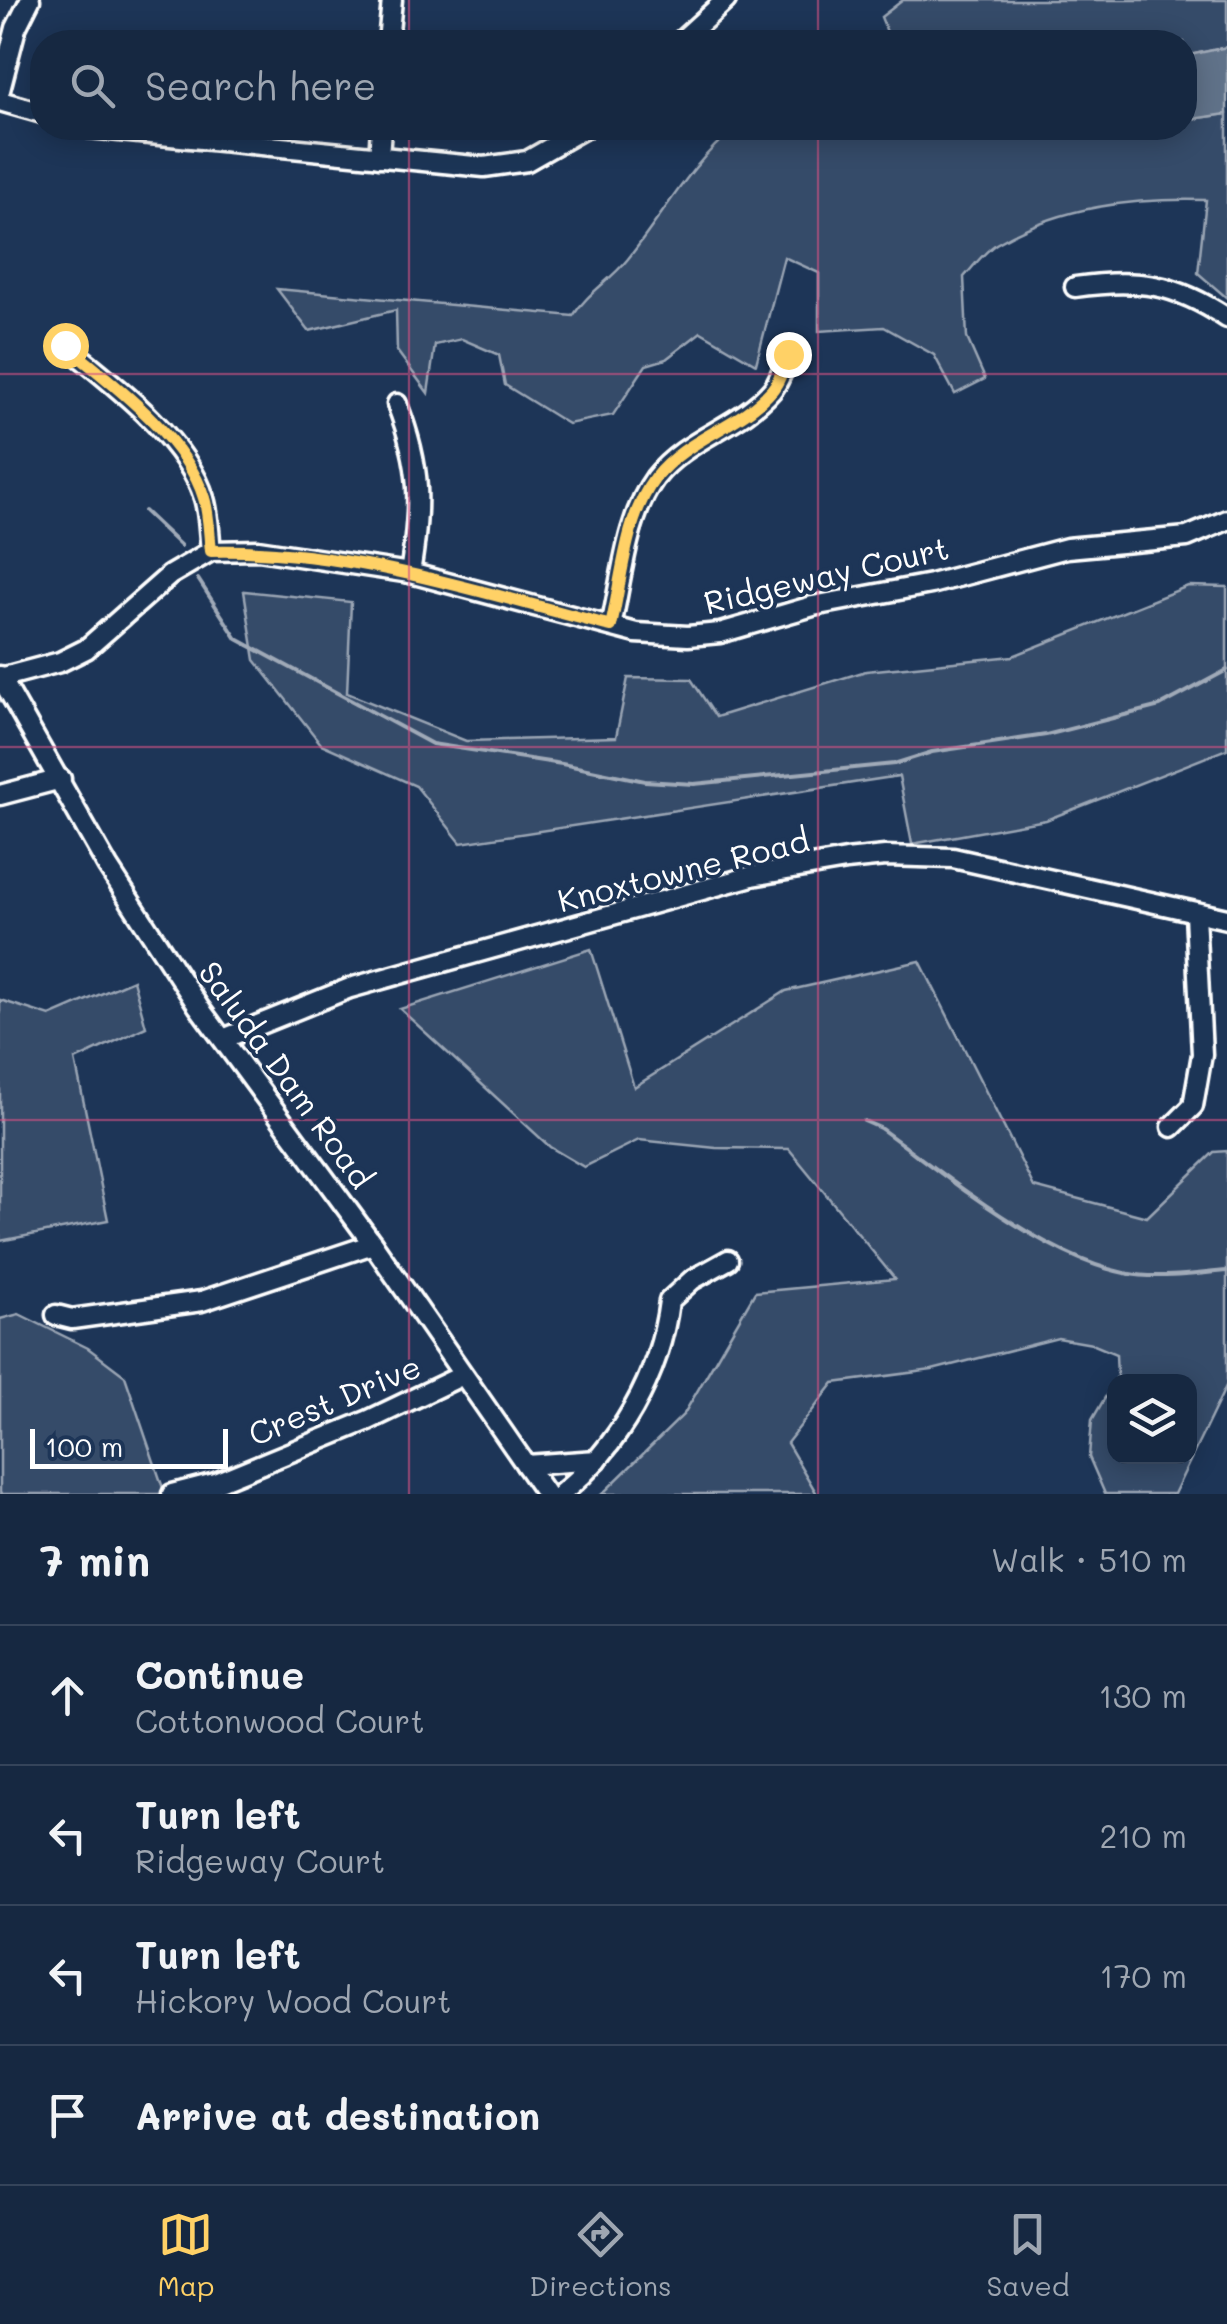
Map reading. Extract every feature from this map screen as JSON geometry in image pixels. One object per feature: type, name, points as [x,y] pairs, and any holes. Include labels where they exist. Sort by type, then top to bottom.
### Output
[{"type":"street","points":[[0,90],[16,28],[30,0]]},
{"type":"street","points":[[389,30],[392,0]]},
{"type":"street","points":[[693,30],[726,0]]},
{"type":"street","points":[[0,100],[30,110]]},
{"type":"street","points":[[209,140],[484,167],[528,160],[564,140]]},
{"type":"street","points":[[379,157],[380,140]]},
{"type":"street","points":[[1075,287],[1150,283],[1188,296],[1227,318]]},
{"type":"street","points":[[0,677],[60,662],[86,649],[170,575],[211,551],[204,498],[187,463],[134,403],[65,345]]},
{"type":"street","points":[[611,626],[635,522],[652,482],[679,456],[756,405],[775,387],[788,354]]},
{"type":"street","points":[[397,404],[417,468],[419,497],[410,572]]},
{"type":"street","name":"Ridgeway Court","points":[[211,551],[258,550],[410,572],[662,636],[720,633],[814,606],[931,584],[1067,548],[1187,536],[1227,520]]},
{"type":"street","name":"Saluda Dam Road","points":[[0,677],[61,778],[108,867],[223,1039],[373,1244],[546,1494]]},
{"type":"street","points":[[0,795],[61,778]]},
{"type":"street","name":"Knoxtowne Road","points":[[223,1039],[350,988],[752,876],[846,860],[885,856],[952,858],[1227,919]]},
{"type":"street","points":[[1172,1127],[1193,1106],[1202,1054],[1195,914]]},
{"type":"street","points":[[56,1315],[72,1319],[202,1301],[373,1244]]},
{"type":"street","points":[[561,1494],[611,1446],[654,1365],[666,1330],[669,1301],[692,1280],[728,1260]]},
{"type":"street","name":"Crest Drive","points":[[172,1494],[215,1483],[370,1420],[463,1375]]},
{"type":"street","points":[[526,1466],[597,1460]]},
{"type":"shaded area","points":[[903,0],[1227,0],[1227,47],[1197,53],[1197,30],[886,30],[881,17]]},
{"type":"shaded area","points":[[1227,47],[1227,114],[1197,118],[1197,53]]},
{"type":"shaded area","points":[[1227,114],[1227,298],[1198,273],[1206,200],[1125,203],[1046,221],[996,244],[964,277],[967,338],[985,379],[955,394],[934,355],[884,327],[819,331],[819,273],[784,257],[756,364],[701,332],[666,359],[646,365],[613,415],[568,424],[505,385],[499,355],[462,339],[435,345],[428,393],[397,351],[396,310],[309,331],[277,289],[573,316],[627,260],[721,140],[1197,140],[1197,118]]},
{"type":"shaded area","points":[[1188,586],[1227,587],[1227,749],[1046,820],[912,844],[899,776],[461,843],[416,786],[321,744],[255,660],[244,591],[351,602],[347,693],[466,741],[616,737],[628,678],[691,679],[716,717],[866,671],[1013,656]]},
{"type":"shaded area","points":[[591,949],[634,1087],[786,991],[920,961],[1034,1187],[1147,1217],[1214,1152],[1227,1151],[1227,1384],[1197,1446],[1197,1374],[1117,1374],[1116,1354],[1092,1344],[1058,1338],[932,1370],[834,1383],[787,1443],[817,1494],[602,1494],[684,1414],[755,1292],[895,1279],[789,1149],[716,1148],[639,1140],[584,1167],[550,1147],[400,1009]]},
{"type":"shaded area","points":[[133,980],[146,1027],[75,1060],[108,1220],[0,1241],[0,1000],[50,1016]]},
{"type":"shaded area","points":[[19,1314],[88,1348],[125,1376],[165,1494],[0,1494],[0,1319]]},
{"type":"shaded area","points":[[1107,1394],[1107,1464],[1188,1464],[1174,1494],[1105,1494],[1089,1457],[1092,1420]]},
{"type":"waterway","points":[[144,511],[181,546]]},
{"type":"waterway","points":[[198,579],[237,639],[432,744],[645,781],[694,784],[894,764],[932,752],[1046,735],[1160,706],[1227,670]]},
{"type":"waterway","points":[[864,1121],[880,1128],[1008,1220],[1080,1259],[1115,1271],[1149,1276],[1227,1271]]},
{"type":"route","points":[[65,345],[134,403],[187,463],[204,498],[211,551],[258,550],[410,572],[611,626],[635,522],[652,482],[700,440],[756,405],[775,387],[788,354]]}]
